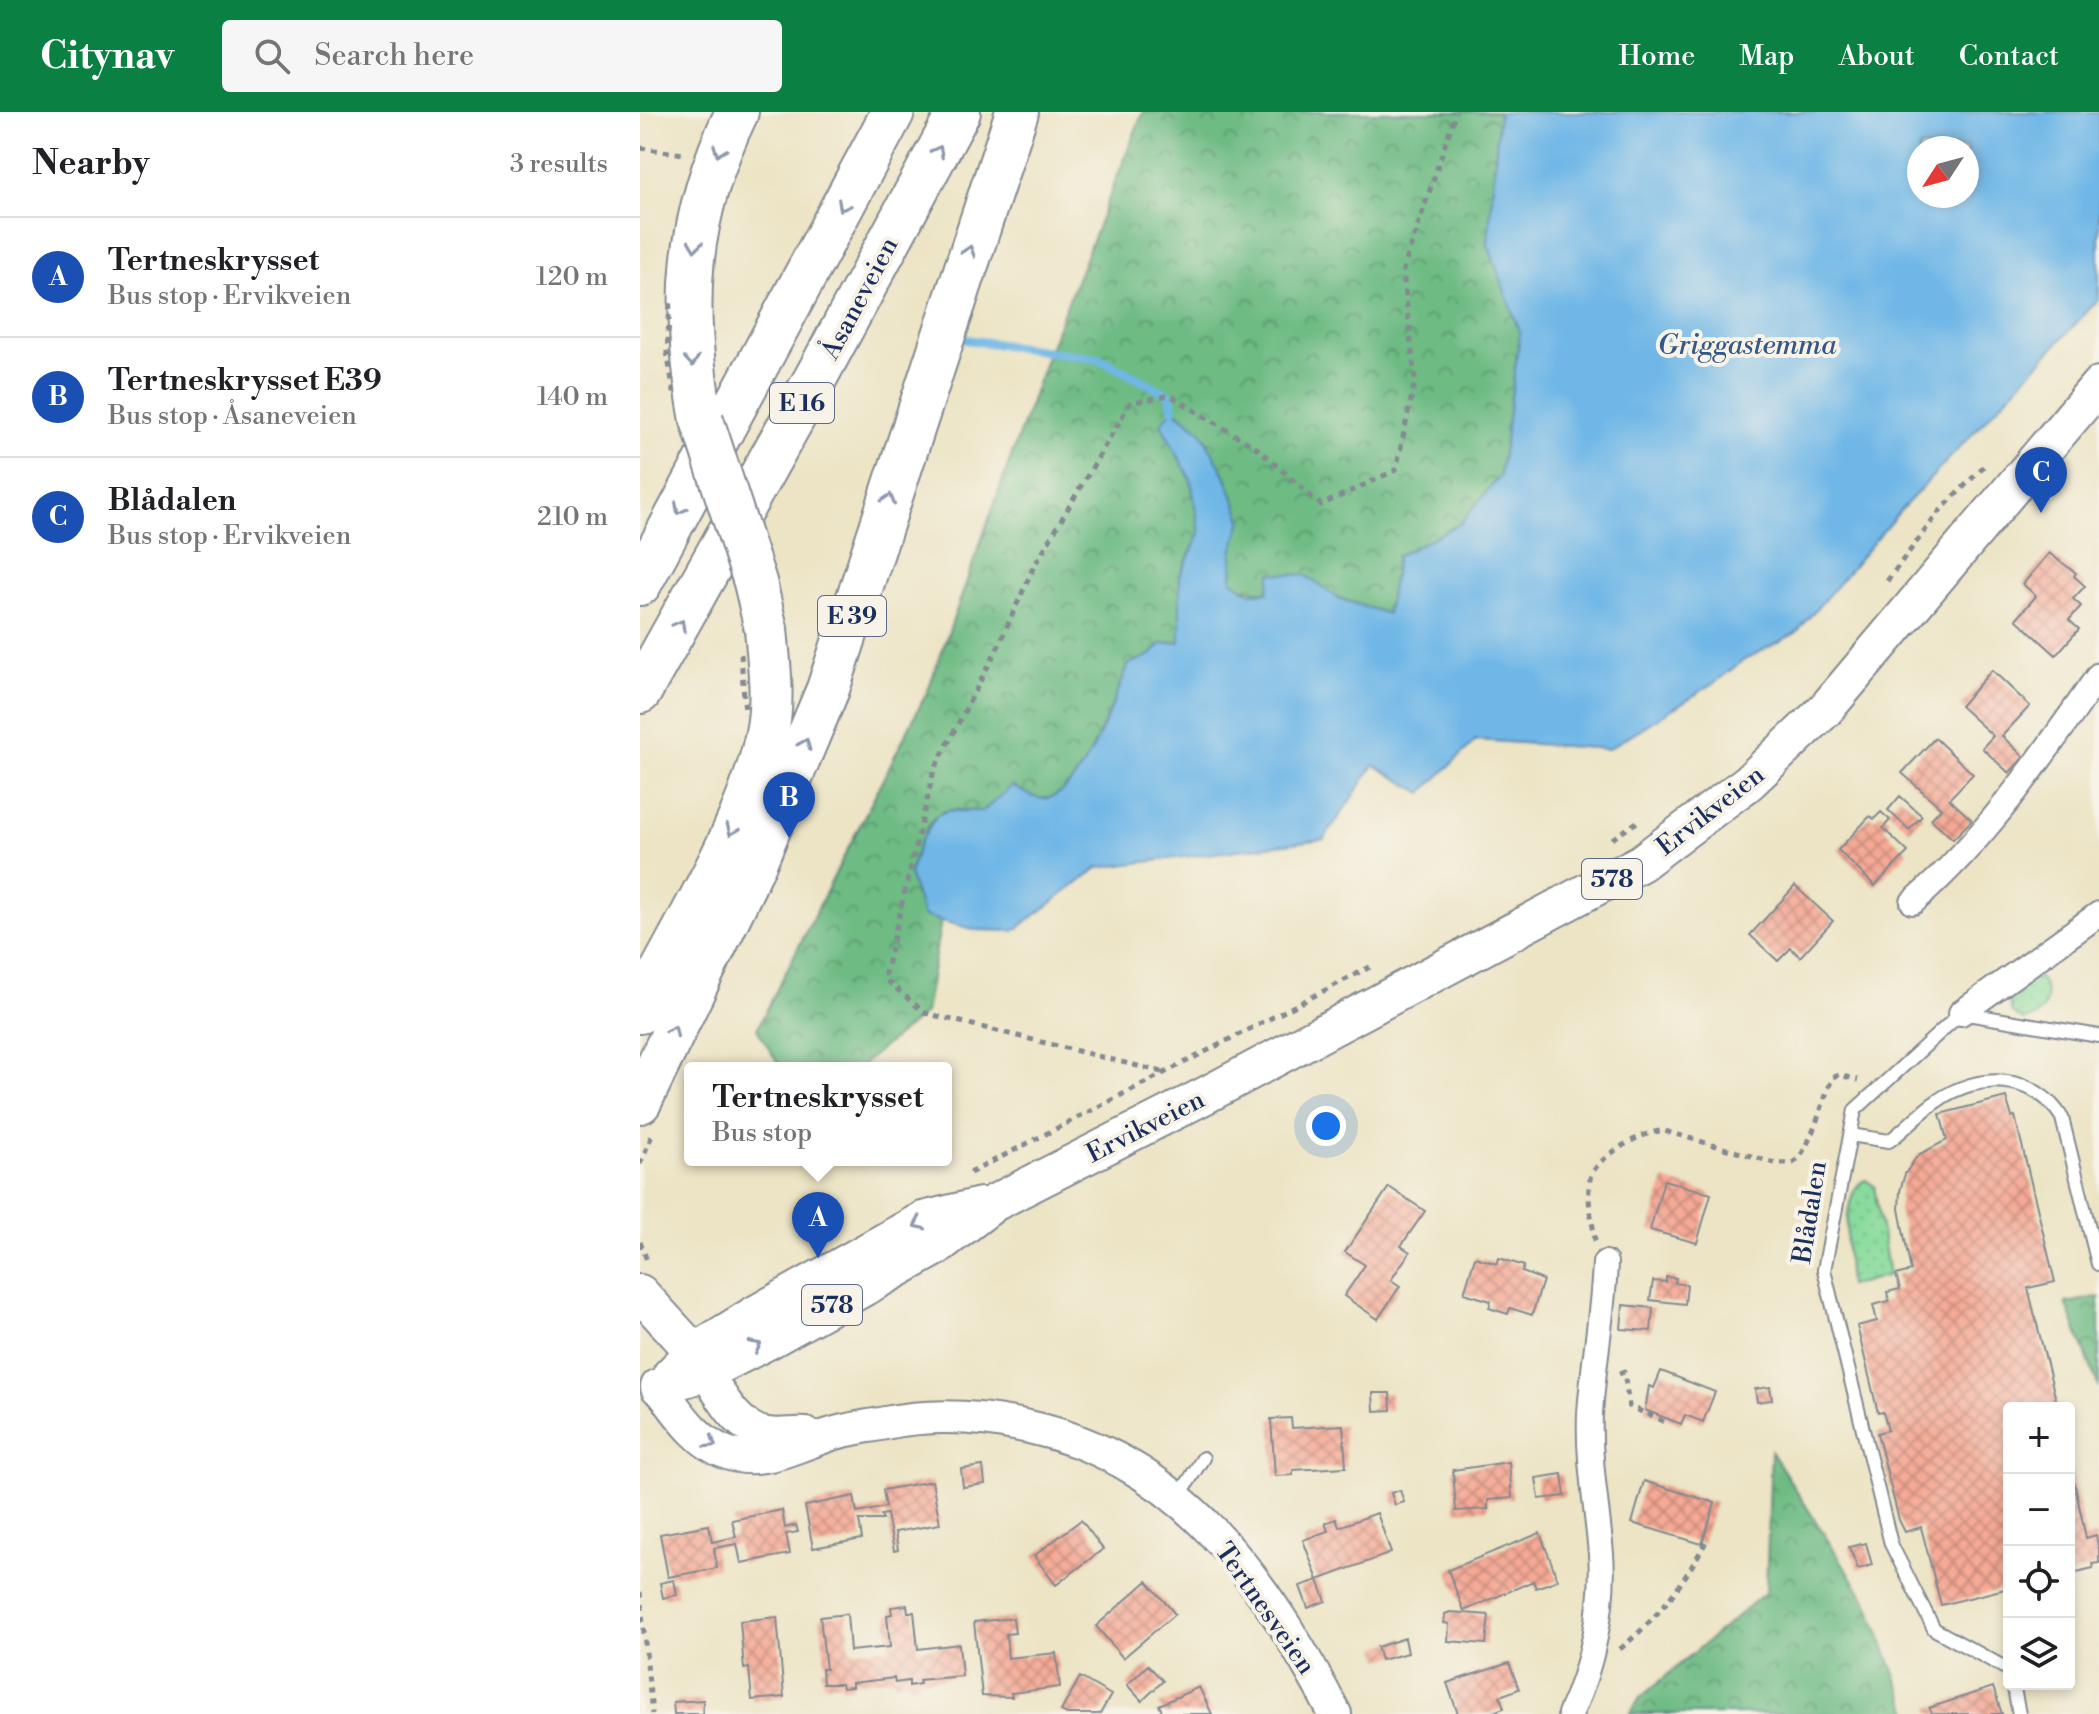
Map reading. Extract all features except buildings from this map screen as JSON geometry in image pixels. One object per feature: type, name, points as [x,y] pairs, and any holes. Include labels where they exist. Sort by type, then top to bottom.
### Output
[{"type":"highway","points":[[640,1012],[728,840],[759,767],[768,730],[771,676],[766,629],[755,582],[702,420],[691,363],[688,301],[698,223],[718,152],[737,112]]},
{"type":"highway","name":"E 16","points":[[640,584],[893,112]]},
{"type":"highway","name":"Åsaneveien","points":[[640,692],[815,379],[959,112]]},
{"type":"highway","name":"E 39","points":[[640,1102],[755,863],[828,689],[1017,112]]},
{"type":"main road","name":"Ervikveien","points":[[649,1381],[700,1362],[923,1220],[994,1203],[1206,1095],[1641,863],[1749,782],[1825,710],[2094,402]]},
{"type":"main road","name":"Tertnesveien","points":[[640,1293],[700,1362],[738,1418],[749,1428],[766,1434],[829,1435]]},
{"type":"main road","name":"Tertnesveien","points":[[649,1381],[706,1442],[729,1454],[775,1455],[829,1435],[911,1418],[974,1416],[1009,1422],[1088,1445],[1128,1463],[1178,1498],[1218,1538],[1248,1575],[1335,1714]]},
{"type":"street","points":[[1913,902],[1941,879],[1993,818],[2099,675]]},
{"type":"street","name":"Blådalen","points":[[1961,1013],[2099,914]]},
{"type":"street","points":[[1570,1714],[1586,1669],[1599,1604],[1601,1556],[1590,1461],[1590,1412],[1605,1263]]},
{"type":"lane","points":[[1961,1013],[2099,1036]]},
{"type":"lane","name":"Blådalen","points":[[1961,1013],[1855,1110],[1824,1270],[1891,1544],[1934,1629],[2003,1667]]},
{"type":"lane","points":[[1850,1135],[1889,1141],[1913,1124],[1936,1101],[1964,1087],[1994,1080],[2029,1087],[2052,1101],[2062,1118],[2098,1264]]},
{"type":"lane","points":[[1178,1498],[1203,1458]]},
{"type":"lane","points":[[2014,1690],[2019,1714]]},
{"type":"path","points":[[1163,1072],[925,1013],[884,978],[934,770],[999,645],[1033,568],[1130,403],[1170,395],[1258,449],[1321,505],[1396,470],[1415,381],[1403,270],[1456,112]]},
{"type":"path","points":[[640,148],[689,154]]},
{"type":"path","points":[[1883,587],[1939,512],[1993,458]]},
{"type":"path","points":[[1609,841],[1646,815]]},
{"type":"path","points":[[963,1177],[1381,962]]},
{"type":"path","points":[[1605,1263],[1596,1247],[1590,1179],[1598,1165],[1636,1136],[1653,1130],[1665,1131],[1775,1163],[1793,1163],[1806,1152],[1818,1109],[1833,1077],[1840,1075],[1877,1090]]},
{"type":"path","points":[[1595,1383],[1624,1372],[1629,1406],[1669,1424]]},
{"type":"path","points":[[1612,1657],[1646,1628],[1684,1584],[1708,1538]]},
{"type":"path","points":[[640,1592],[652,1714]]},
{"type":"green space","points":[[1143,112],[1499,112],[1488,244],[1520,333],[1500,476],[1460,524],[1397,556],[1387,614],[1338,598],[1305,575],[1269,590],[1252,590],[1232,582],[1232,552],[1242,520],[1225,475],[1201,431],[1173,409],[1162,424],[1191,480],[1200,533],[1180,576],[1180,642],[1161,644],[1151,655],[1129,664],[1088,758],[1065,789],[1042,799],[1012,786],[983,811],[950,810],[934,817],[923,841],[921,889],[923,915],[941,921],[925,1013],[865,1062],[777,1062],[757,1029],[928,690],[1052,342]]},
{"type":"green space","points":[[2035,974],[2045,987],[2046,1002],[2039,1014],[2023,1020],[2012,1013],[2008,997]]},
{"type":"green space","points":[[1866,1180],[1874,1186],[1889,1275],[1849,1286],[1849,1211],[1852,1196]]},
{"type":"green space","points":[[2099,1297],[2099,1388],[2066,1303]]},
{"type":"green space","points":[[1771,1451],[1868,1603],[1910,1714],[1630,1714],[1640,1698],[1766,1592]]},
{"type":"water","name":"Griggastemma","points":[[1499,112],[2099,112],[2099,299],[1900,511],[1796,633],[1744,660],[1714,683],[1608,749],[1476,740],[1422,793],[1374,765],[1324,839],[1098,868],[1014,931],[976,930],[923,916],[909,874],[920,842],[937,815],[947,811],[983,811],[1012,786],[1042,799],[1065,789],[1088,758],[1129,664],[1151,655],[1161,644],[1180,642],[1180,576],[1200,533],[1191,480],[1161,424],[1173,409],[1201,431],[1225,475],[1242,520],[1232,552],[1232,581],[1251,593],[1268,592],[1271,573],[1305,575],[1338,598],[1387,614],[1397,556],[1460,524],[1500,476],[1520,333],[1488,244]]},
{"type":"waterway","points":[[963,339],[1100,359],[1170,395],[1173,409]]},
{"type":"place","name":"Blådalen","points":[[2041,513]]},
{"type":"place","name":"Tertneskrysset E39","points":[[789,838]]},
{"type":"place","name":"Tertneskrysset","points":[[818,1258]]}]
